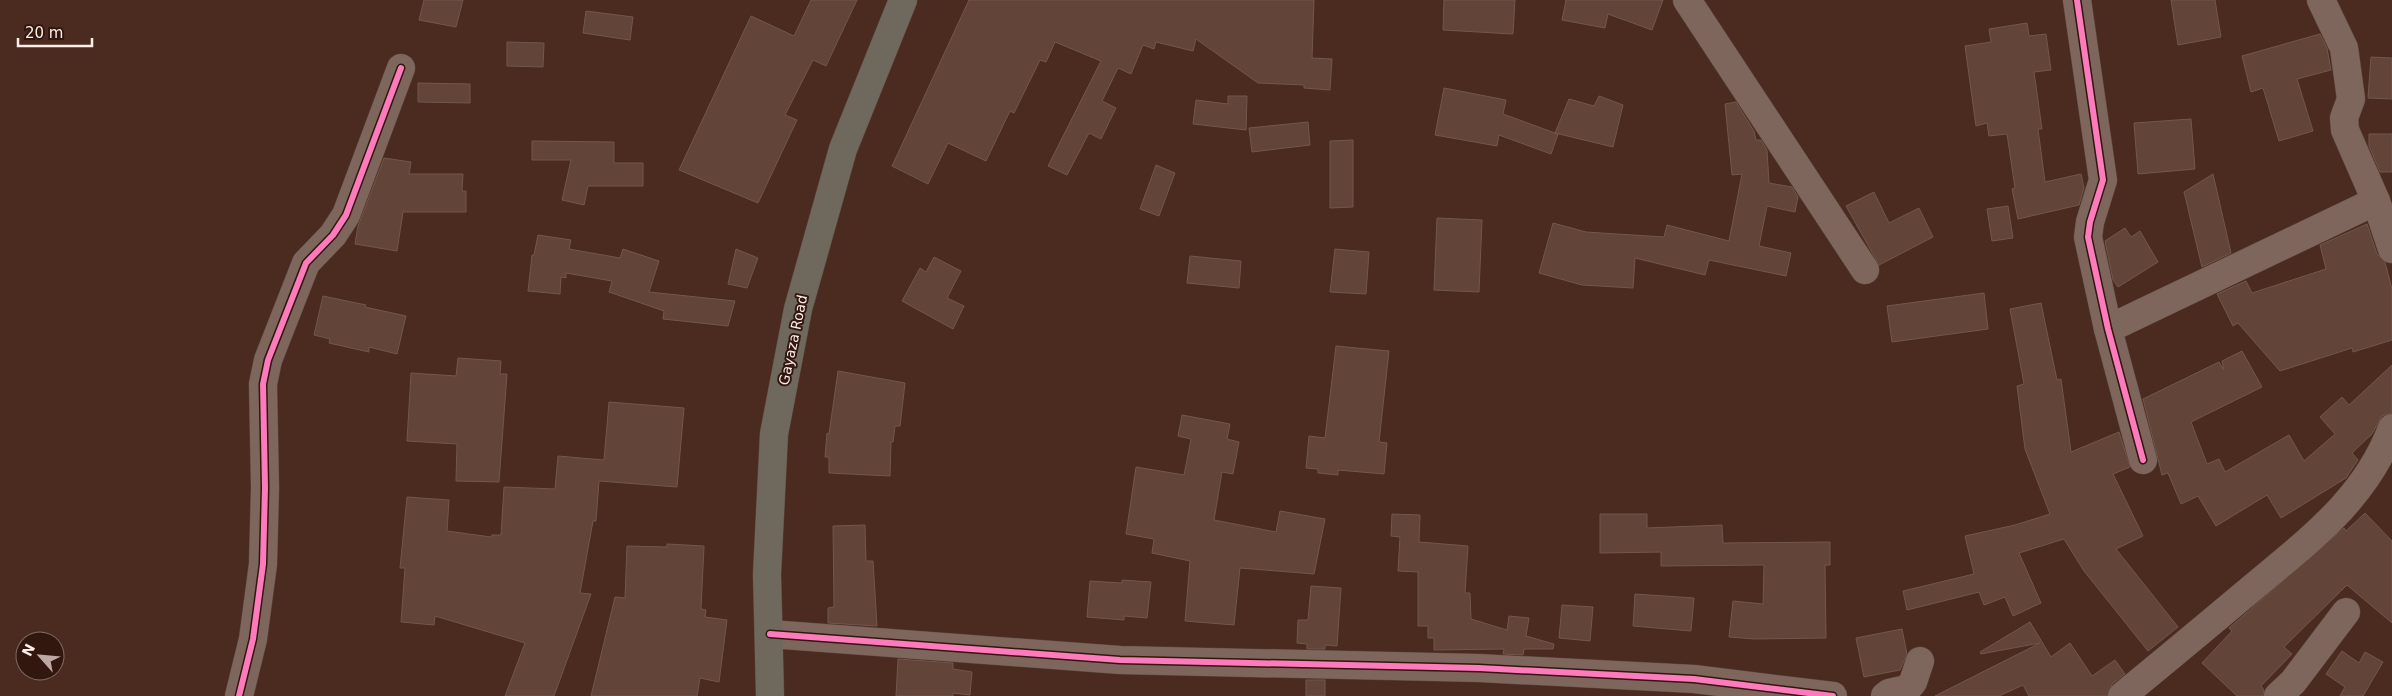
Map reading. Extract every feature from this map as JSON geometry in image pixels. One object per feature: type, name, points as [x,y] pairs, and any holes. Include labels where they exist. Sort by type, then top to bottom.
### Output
[{"type":"main road","name":"Gayaza Road","points":[[770,696],[770,634],[767,574],[774,434],[798,309],[843,149],[903,0]]},
{"type":"street","points":[[1687,0],[1865,270]]},
{"type":"street","points":[[2077,0],[2103,180],[2090,222],[2088,237],[2108,328],[2143,460]]},
{"type":"street","points":[[2321,0],[2344,48],[2351,99],[2344,118],[2345,130],[2376,201],[2392,249]]},
{"type":"street","points":[[240,696],[253,639],[263,564],[265,488],[263,384],[268,360],[306,263],[333,235],[346,215],[401,68]]},
{"type":"street","points":[[2108,328],[2376,201]]},
{"type":"street","points":[[2122,696],[2330,522],[2371,472],[2384,449],[2392,428]]},
{"type":"street","points":[[2278,696],[2293,682],[2346,612]]},
{"type":"street","points":[[770,634],[1120,660],[1479,668],[1694,679],[1833,696]]},
{"type":"street","points":[[1885,696],[1889,693],[1907,689],[1913,682],[1920,662]]},
{"type":"building","points":[[424,0],[463,0],[456,27],[419,20]]},
{"type":"building","points":[[811,0],[857,0],[826,66],[813,60],[785,115],[797,120],[758,203],[679,170],[751,16],[794,36]]},
{"type":"building","points":[[969,0],[1314,0],[1312,58],[1332,59],[1330,90],[1304,88],[1304,85],[1258,83],[1196,39],[1193,51],[1156,42],[1154,49],[1143,45],[1131,74],[1118,68],[1102,101],[1116,108],[1101,139],[1089,133],[1067,175],[1048,166],[1101,61],[1055,42],[1046,62],[1040,60],[1014,113],[1010,111],[986,161],[948,143],[928,184],[892,166]]},
{"type":"building","points":[[1444,0],[1515,0],[1513,34],[1443,30]]},
{"type":"building","points":[[1566,0],[1663,0],[1652,30],[1608,14],[1605,28],[1562,20]]},
{"type":"building","points":[[2171,0],[2215,0],[2221,37],[2178,45]]},
{"type":"building","points":[[586,11],[633,17],[630,40],[583,33]]},
{"type":"building","points":[[2027,23],[2029,36],[2046,34],[2051,70],[2034,72],[2042,129],[2038,129],[2045,182],[2081,174],[2084,188],[2079,205],[2018,219],[2012,189],[2015,188],[2007,134],[1989,136],[1987,123],[1976,126],[1965,46],[1991,42],[1989,29]]},
{"type":"building","points":[[2320,34],[2327,48],[2331,70],[2297,79],[2313,131],[2279,141],[2263,88],[2251,92],[2242,56]]},
{"type":"building","points":[[507,42],[544,43],[543,67],[507,66]]},
{"type":"building","points":[[2371,57],[2392,58],[2392,99],[2368,98]]},
{"type":"building","points":[[418,83],[470,84],[470,103],[418,102]]},
{"type":"building","points":[[1444,88],[1506,100],[1503,114],[1558,134],[1551,154],[1499,135],[1497,146],[1435,135]]},
{"type":"building","points":[[1228,96],[1247,96],[1246,130],[1193,124],[1196,100],[1228,104]]},
{"type":"building","points":[[1599,96],[1623,105],[1613,147],[1555,133],[1569,99],[1594,106]]},
{"type":"building","points":[[1736,102],[1754,131],[1756,140],[1761,140],[1767,150],[1769,183],[1792,187],[1798,197],[1795,212],[1767,206],[1759,246],[1791,253],[1786,276],[1709,260],[1705,275],[1635,258],[1633,288],[1582,285],[1539,273],[1553,223],[1586,232],[1664,237],[1667,225],[1729,241],[1742,174],[1732,175],[1725,104]]},
{"type":"building","points":[[2191,119],[2195,169],[2138,174],[2134,123]]},
{"type":"building","points":[[1308,122],[1310,145],[1252,152],[1249,128]]},
{"type":"building","points":[[2369,134],[2392,134],[2392,172],[2380,172],[2369,146]]},
{"type":"building","points":[[1353,140],[1353,207],[1330,208],[1330,141]]},
{"type":"building","points":[[532,141],[614,142],[614,163],[643,163],[643,186],[588,186],[584,205],[562,200],[571,160],[532,160]]},
{"type":"building","points":[[384,158],[411,162],[409,174],[463,174],[462,191],[466,191],[466,212],[403,212],[397,251],[355,244],[358,226]]},
{"type":"building","points":[[1156,165],[1175,173],[1159,216],[1140,209]]},
{"type":"building","points":[[2213,174],[2231,253],[2202,267],[2184,192]]},
{"type":"building","points":[[1874,192],[1889,223],[1919,208],[1933,237],[1879,265],[1846,206]]},
{"type":"building","points":[[2008,206],[2013,238],[1992,241],[1987,209]]},
{"type":"building","points":[[1437,218],[1482,220],[1479,292],[1434,290]]},
{"type":"building","points":[[2367,224],[2377,254],[2385,262],[2392,289],[2392,340],[2353,352],[2352,348],[2280,371],[2238,323],[2233,326],[2217,294],[2246,281],[2252,293],[2326,269],[2320,245]]},
{"type":"building","points":[[2125,228],[2131,237],[2140,231],[2158,262],[2118,287],[2113,280],[2105,241]]},
{"type":"building","points":[[538,235],[571,240],[569,249],[620,258],[623,249],[659,261],[649,292],[735,301],[728,326],[663,319],[664,311],[609,292],[612,281],[566,273],[566,278],[561,277],[560,294],[528,291],[532,255],[534,255]]},
{"type":"building","points":[[736,249],[758,258],[747,288],[728,284]]},
{"type":"building","points":[[1335,249],[1369,252],[1366,294],[1330,292]]},
{"type":"building","points":[[1190,256],[1241,261],[1239,288],[1187,283]]},
{"type":"building","points":[[934,257],[961,271],[947,298],[964,306],[953,329],[902,301],[920,268],[926,272]]},
{"type":"building","points":[[1984,293],[1988,329],[1892,342],[1887,306]]},
{"type":"building","points":[[323,296],[406,316],[397,354],[369,347],[369,352],[329,343],[330,339],[314,335]]},
{"type":"building","points":[[2041,303],[2057,380],[2061,379],[2071,452],[2119,432],[2130,467],[2113,474],[2143,536],[2116,549],[2178,627],[2148,651],[2084,571],[2064,539],[2019,553],[2041,603],[2013,616],[2005,597],[1984,605],[1979,592],[1907,610],[1903,591],[1974,574],[1965,536],[2015,525],[2050,514],[2025,449],[2017,386],[2024,384],[2010,309]]},
{"type":"building","points":[[1336,346],[1389,351],[1379,442],[1387,443],[1384,474],[1338,470],[1338,475],[1318,473],[1318,469],[1306,468],[1309,436],[1325,438]]},
{"type":"building","points":[[2242,351],[2262,387],[2191,422],[2207,464],[2219,459],[2225,472],[2289,435],[2304,461],[2335,434],[2320,417],[2342,397],[2349,405],[2392,365],[2392,413],[2382,416],[2372,434],[2352,453],[2358,460],[2346,478],[2281,518],[2267,495],[2216,526],[2198,496],[2181,504],[2168,473],[2162,475],[2143,399],[2219,362],[2224,370],[2222,361]]},
{"type":"building","points":[[458,358],[501,361],[500,374],[507,374],[499,482],[456,481],[457,444],[407,441],[411,373],[456,376]]},
{"type":"building","points":[[838,371],[905,383],[900,426],[895,426],[893,442],[891,442],[890,476],[829,473],[829,457],[825,457],[827,433],[829,434]]},
{"type":"building","points":[[609,402],[684,408],[677,487],[599,481],[596,521],[593,521],[580,593],[591,594],[554,696],[505,696],[525,643],[435,616],[434,625],[401,622],[405,568],[400,568],[407,497],[449,500],[447,531],[491,537],[492,535],[501,535],[504,487],[555,489],[558,456],[604,460]]},
{"type":"building","points":[[1182,415],[1230,424],[1227,439],[1239,442],[1233,474],[1222,472],[1214,520],[1276,532],[1280,511],[1325,519],[1314,574],[1240,568],[1234,625],[1185,621],[1190,561],[1152,553],[1154,539],[1126,534],[1136,467],[1184,475],[1191,439],[1178,436]]},
{"type":"building","points":[[2365,513],[2392,541],[2392,623],[2347,585],[2284,647],[2292,654],[2261,686],[2264,690],[2263,696],[2237,696],[2202,663],[2232,631],[2229,628],[2344,528],[2346,531]]},
{"type":"building","points":[[1392,514],[1420,515],[1419,542],[1468,546],[1465,593],[1470,593],[1471,619],[1507,630],[1509,616],[1529,618],[1526,636],[1554,644],[1553,649],[1524,649],[1523,655],[1503,654],[1504,649],[1434,650],[1434,638],[1428,638],[1428,626],[1418,626],[1418,572],[1398,571],[1400,537],[1391,536]]},
{"type":"building","points":[[1600,514],[1647,514],[1647,528],[1722,525],[1723,543],[1830,542],[1830,565],[1825,565],[1826,638],[1755,639],[1729,637],[1733,601],[1763,604],[1764,565],[1661,566],[1661,552],[1600,553]]},
{"type":"building","points":[[865,525],[866,561],[873,561],[877,626],[828,623],[828,608],[834,607],[833,526]]},
{"type":"building","points":[[667,544],[704,546],[701,609],[706,610],[705,617],[727,620],[719,682],[700,678],[697,696],[591,696],[615,597],[625,598],[627,546],[667,547]]},
{"type":"building","points":[[1122,580],[1151,582],[1147,618],[1124,616],[1124,620],[1087,617],[1090,581],[1122,583]]},
{"type":"building","points":[[1311,586],[1341,588],[1337,646],[1325,645],[1325,649],[1307,649],[1307,644],[1297,643],[1298,620],[1308,620]]},
{"type":"building","points":[[1635,594],[1694,598],[1691,631],[1633,626]]},
{"type":"building","points":[[1562,605],[1593,607],[1590,641],[1559,638]]},
{"type":"building","points":[[2030,622],[2051,657],[2070,643],[2092,676],[2115,660],[2125,674],[2112,684],[2107,696],[2029,696],[2023,685],[1999,696],[1935,696],[2040,643],[1981,654],[1980,652]]},
{"type":"building","points":[[1902,629],[1907,654],[1900,670],[1864,677],[1856,638]]},
{"type":"building","points":[[2342,651],[2359,663],[2365,652],[2383,662],[2363,696],[2340,696],[2345,687],[2326,674]]},
{"type":"building","points":[[898,659],[953,663],[953,669],[972,672],[970,695],[953,693],[953,696],[896,696]]},
{"type":"building","points":[[1306,680],[1325,680],[1325,696],[1306,696]]},
{"type":"cycle path","points":[[2077,0],[2103,180],[2090,222],[2088,237],[2108,329],[2143,460]]},
{"type":"cycle path","points":[[239,696],[253,639],[263,564],[265,488],[263,384],[268,360],[306,263],[333,235],[346,215],[401,68]]},
{"type":"cycle path","points":[[770,634],[1120,660],[1479,668],[1694,679],[1833,696]]}]
